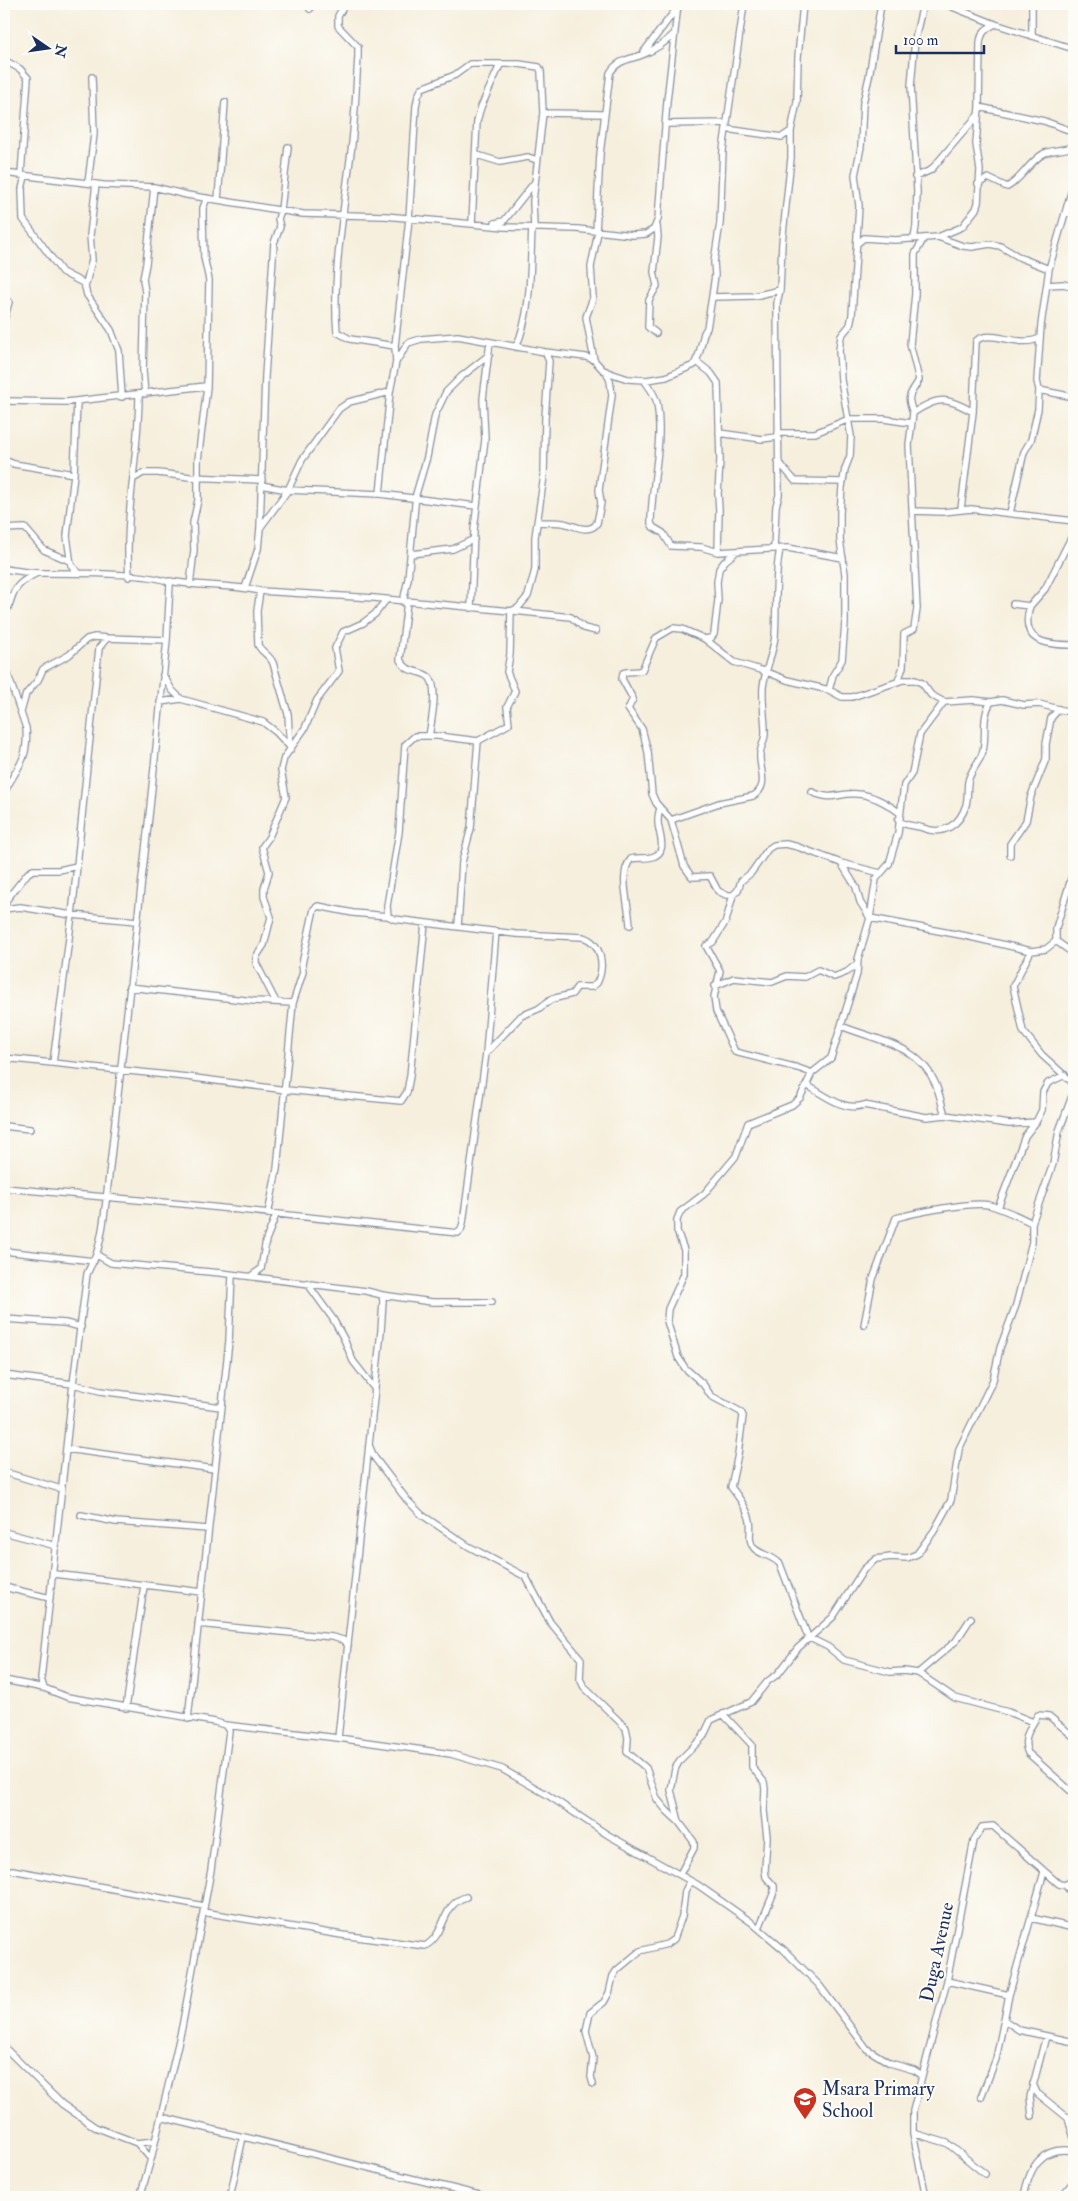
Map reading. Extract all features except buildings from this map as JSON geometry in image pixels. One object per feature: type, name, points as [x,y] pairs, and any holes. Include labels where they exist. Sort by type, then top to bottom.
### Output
[{"type":"street","points":[[345,4],[338,16],[338,26],[347,33],[350,41],[358,47],[358,57],[335,315],[337,332],[350,339],[395,346]]},
{"type":"street","points":[[396,362],[408,343],[421,339],[458,336],[594,360],[606,371],[628,379],[644,380],[674,374],[694,365],[708,328],[715,275],[714,262],[720,223],[726,126],[744,4]]},
{"type":"street","points":[[671,820],[719,803],[758,794],[763,778],[760,754],[765,733],[764,677],[773,650],[777,564],[776,506],[779,495],[777,435],[779,422],[777,303],[780,290],[782,242],[792,158],[791,131],[796,102],[803,4]]},
{"type":"street","points":[[829,690],[833,675],[842,660],[846,599],[840,540],[843,482],[845,468],[850,456],[851,436],[841,380],[839,350],[841,336],[850,324],[852,316],[858,243],[859,195],[855,175],[861,147],[863,103],[881,4]]},
{"type":"street","points":[[914,239],[916,226],[911,86],[915,39],[923,4]]},
{"type":"street","points":[[945,4],[994,24],[1074,49]]},
{"type":"street","points":[[1032,4],[1032,36]]},
{"type":"street","points":[[656,333],[648,327],[647,314],[649,300],[656,286],[654,272],[658,237],[657,226],[665,124],[678,5]]},
{"type":"street","points":[[642,55],[678,5]]},
{"type":"street","points":[[858,243],[864,238],[895,240],[950,234],[964,224],[976,209],[980,170],[976,144],[979,114],[980,36],[994,24]]},
{"type":"street","points":[[594,360],[586,317],[592,298],[591,267],[597,232],[600,154],[610,73],[620,61],[642,55],[665,43],[674,34]]},
{"type":"street","points":[[4,60],[20,70],[28,78],[21,161],[23,175],[23,219],[62,272],[83,283],[87,295],[111,330],[119,351],[122,397]]},
{"type":"street","points":[[380,494],[390,392],[396,362],[395,346],[409,219],[418,96],[422,88],[455,75],[470,64],[539,67],[541,71],[543,113],[537,160],[538,173],[533,201],[533,228],[527,299],[521,335],[516,346]]},
{"type":"street","points":[[472,222],[477,155],[477,121],[481,107],[500,65]]},
{"type":"street","points":[[88,183],[94,134],[92,77]]},
{"type":"street","points":[[218,200],[224,102]]},
{"type":"street","points":[[979,107],[1044,121],[1074,132]]},
{"type":"street","points":[[543,113],[605,114]]},
{"type":"street","points":[[915,177],[931,170],[979,114]]},
{"type":"street","points":[[665,124],[726,126],[782,137],[791,131]]},
{"type":"street","points":[[978,184],[988,178],[1000,185],[1007,186],[1012,184],[1027,166],[1047,152],[1064,150],[1074,146]]},
{"type":"street","points":[[245,588],[258,549],[265,376],[273,252],[280,227],[278,219],[281,210],[288,148]]},
{"type":"street","points":[[477,155],[500,162],[528,157],[537,160]]},
{"type":"street","points":[[4,173],[96,184],[154,187],[303,214],[500,223],[504,221],[536,182]]},
{"type":"street","points":[[1010,513],[1024,452],[1031,440],[1038,409],[1039,390],[1037,381],[1040,338],[1049,269],[1074,182]]},
{"type":"street","points":[[85,287],[92,260],[90,235],[96,184]]},
{"type":"street","points":[[129,577],[128,541],[142,394],[146,292],[143,279],[154,187]]},
{"type":"street","points":[[190,585],[194,550],[193,523],[198,500],[198,460],[206,386],[209,280],[204,257],[203,214],[207,198]]},
{"type":"street","points":[[1066,212],[1074,214]]},
{"type":"street","points":[[472,222],[633,235],[646,234],[657,226]]},
{"type":"street","points":[[938,236],[963,246],[972,247],[990,244],[1000,246],[1021,258],[1049,269]]},
{"type":"street","points":[[898,681],[903,667],[904,634],[914,628],[917,609],[914,511],[909,445],[913,414],[909,396],[910,390],[919,380],[910,344],[915,294],[915,254],[924,238]]},
{"type":"street","points":[[1046,285],[1064,284],[1074,287]]},
{"type":"street","points":[[712,297],[754,296],[780,290]]},
{"type":"street","points":[[4,320],[9,302]]},
{"type":"street","points":[[961,509],[973,412],[976,341],[981,337],[988,336],[1028,342],[1040,338]]},
{"type":"street","points":[[471,608],[476,506],[485,439],[483,399],[490,342]]},
{"type":"street","points":[[388,916],[387,906],[399,832],[406,745],[415,736],[478,741],[509,724],[507,707],[515,691],[507,672],[510,654],[512,611],[528,596],[535,570],[534,552],[540,494],[544,476],[544,418],[549,361],[546,352]]},
{"type":"street","points":[[429,736],[433,713],[432,682],[427,676],[404,667],[400,660],[416,499],[427,457],[432,426],[446,392],[461,377],[489,355]]},
{"type":"street","points":[[696,361],[702,368],[712,373],[718,383],[720,433],[718,552]]},
{"type":"street","points":[[538,522],[564,523],[583,529],[590,529],[597,523],[601,504],[599,490],[612,395],[606,371]]},
{"type":"street","points":[[644,380],[657,402],[657,455],[651,523],[653,528],[663,533],[671,546],[701,547],[718,552],[798,549],[814,554],[843,558]]},
{"type":"street","points":[[4,401],[78,401],[206,386]]},
{"type":"street","points":[[1039,390],[1074,397]]},
{"type":"street","points":[[260,528],[288,490],[302,460],[339,409],[349,402],[390,392]]},
{"type":"street","points":[[913,414],[938,400],[955,402],[973,412]]},
{"type":"street","points":[[78,401],[74,474],[67,536],[70,561],[74,570],[80,573]]},
{"type":"street","points":[[720,433],[756,438],[815,433],[849,419],[884,418],[911,423]]},
{"type":"street","points":[[4,460],[14,464],[74,474]]},
{"type":"street","points":[[778,461],[795,481],[843,482]]},
{"type":"street","points":[[133,479],[143,473],[199,477],[262,483],[288,490],[380,494],[476,506]]},
{"type":"street","points":[[914,511],[942,512],[961,509],[1074,521]]},
{"type":"street","points":[[4,529],[25,528],[44,550],[70,561]]},
{"type":"street","points":[[1074,532],[1045,589],[1030,606],[1026,623],[1035,639],[1040,642],[1059,645],[1074,644]]},
{"type":"street","points":[[410,554],[454,549],[474,539]]},
{"type":"street","points":[[705,639],[711,638],[714,634],[719,570],[725,561],[736,552]]},
{"type":"street","points":[[4,569],[37,573],[100,573],[129,577],[161,578],[190,585],[245,588],[260,591],[386,600],[570,617],[584,628],[596,631]]},
{"type":"street","points":[[4,614],[9,608],[14,592],[22,582],[37,573]]},
{"type":"street","points":[[44,1688],[41,1679],[54,1574],[73,1384],[88,1274],[95,1258],[102,1232],[121,1070],[167,640],[169,581]]},
{"type":"street","points":[[260,591],[257,612],[258,645],[260,650],[271,657],[278,680],[288,714],[289,748]]},
{"type":"street","points":[[276,1002],[256,963],[258,953],[264,945],[270,917],[264,897],[264,889],[269,872],[262,848],[269,837],[286,798],[281,770],[284,758],[289,748],[305,728],[317,700],[339,671],[335,648],[343,632],[363,623],[375,614],[386,600]]},
{"type":"street","points":[[1013,604],[1030,606]]},
{"type":"street","points":[[733,895],[726,896],[718,891],[710,876],[705,875],[694,878],[684,866],[671,820],[660,808],[652,794],[648,752],[642,729],[628,709],[633,699],[622,679],[623,673],[642,670],[656,638],[664,632],[673,628],[682,629],[705,639],[734,662],[787,680],[829,690],[842,697],[852,697],[898,681],[915,680],[922,683],[931,695],[944,702],[973,700],[991,702],[1002,700],[1024,705],[1039,704],[1074,713]]},
{"type":"street","points":[[21,714],[24,699],[38,680],[43,669],[69,655],[87,639],[95,637],[167,640]]},
{"type":"street","points":[[53,1063],[72,915],[99,648],[108,638]]},
{"type":"street","points":[[4,663],[26,728],[26,751],[23,762],[4,793]]},
{"type":"street","points":[[163,676],[172,690],[181,699]]},
{"type":"street","points":[[160,702],[181,699],[263,722],[276,732],[289,748]]},
{"type":"street","points":[[944,702],[920,734],[912,773],[904,785],[898,832],[889,864],[876,879],[872,892],[870,918],[856,974],[831,1058],[812,1073],[808,1086],[800,1098],[792,1105],[760,1116],[748,1123],[736,1156],[704,1194],[680,1212],[677,1220],[677,1231],[684,1250],[684,1274],[668,1309],[667,1322],[678,1357],[685,1368],[703,1384],[711,1396],[741,1412],[738,1454],[731,1487],[750,1521],[750,1541],[754,1549],[774,1557],[780,1564],[808,1637],[828,1647],[844,1660],[890,1672],[918,1673],[955,1698],[1008,1712],[1033,1722]]},
{"type":"street","points":[[812,792],[830,798],[846,794],[863,794],[886,803],[904,825],[937,832],[944,831],[951,827],[960,817],[967,804],[968,782],[971,772],[982,754],[986,714],[991,702]]},
{"type":"street","points":[[1010,855],[1010,844],[1026,821],[1031,796],[1046,759],[1046,744],[1051,718],[1059,709]]},
{"type":"street","points":[[458,927],[462,862],[471,828],[478,741]]},
{"type":"street","points":[[630,925],[623,876],[631,859],[652,857],[658,854],[661,849],[662,843],[658,822],[660,808]]},
{"type":"street","points":[[812,1073],[736,1052],[716,1011],[715,986],[720,971],[706,946],[712,942],[726,921],[733,895],[738,890],[741,881],[751,873],[768,849],[774,845],[798,846],[841,863],[880,873]]},
{"type":"street","points":[[841,863],[856,887],[860,902],[870,918],[966,936],[1031,952],[1046,948],[1056,941]]},
{"type":"street","points":[[4,903],[28,873],[33,870],[59,870],[77,866]]},
{"type":"street","points":[[1056,941],[1056,928],[1074,869]]},
{"type":"street","points":[[268,1214],[278,1169],[278,1146],[286,1090],[293,1003],[303,972],[302,964],[314,909],[318,906],[425,923],[496,931],[584,937],[592,940],[599,951],[602,967],[598,983],[592,987],[577,987],[572,994],[552,999],[538,1009],[521,1016],[508,1032],[486,1053]]},
{"type":"street","points":[[4,909],[20,907],[72,915],[137,921]]},
{"type":"street","points":[[4,1058],[401,1101],[405,1097],[410,1076],[425,923]]},
{"type":"street","points":[[4,1188],[182,1204],[458,1233],[463,1223],[486,1053],[496,931]]},
{"type":"street","points":[[1056,941],[1074,954]]},
{"type":"street","points":[[1031,952],[1013,986],[1023,1031],[1042,1055],[1074,1084]]},
{"type":"street","points":[[715,986],[737,978],[772,982],[786,976],[805,977],[818,970],[834,977],[847,972],[857,964]]},
{"type":"street","points":[[129,987],[293,1003]]},
{"type":"street","points":[[841,1026],[901,1047],[914,1054],[936,1085],[945,1115]]},
{"type":"street","points":[[998,1208],[1025,1136],[1036,1122],[1042,1110],[1043,1092],[1048,1083],[1065,1075]]},
{"type":"street","points":[[808,1086],[845,1107],[872,1106],[926,1117],[945,1115],[1009,1124],[1036,1122]]},
{"type":"street","points":[[679,1822],[671,1790],[675,1769],[680,1760],[703,1737],[712,1720],[751,1702],[768,1682],[778,1674],[808,1637],[833,1617],[864,1569],[876,1560],[891,1557],[907,1558],[917,1554],[938,1524],[951,1500],[960,1449],[993,1380],[1000,1348],[1016,1305],[1032,1242],[1032,1223],[1053,1164],[1059,1131],[1074,1091]]},
{"type":"street","points":[[4,1126],[30,1129]]},
{"type":"street","points":[[864,1325],[873,1279],[896,1218],[918,1212],[986,1204],[1032,1223]]},
{"type":"street","points":[[249,1277],[261,1269],[266,1240],[276,1215]]},
{"type":"street","points":[[4,1251],[95,1258],[112,1263],[232,1274],[432,1302],[492,1302]]},
{"type":"street","points":[[188,1719],[229,1341],[232,1274]]},
{"type":"street","points":[[307,1283],[333,1319],[353,1361],[374,1388]]},
{"type":"street","points":[[338,1738],[384,1301],[382,1295]]},
{"type":"street","points":[[4,1319],[65,1323],[81,1327]]},
{"type":"street","points":[[4,1375],[73,1384],[100,1391],[221,1407]]},
{"type":"street","points":[[368,1443],[374,1457],[407,1500],[422,1514],[468,1546],[526,1577],[550,1622],[580,1659],[580,1679],[584,1687],[626,1728],[628,1738],[627,1752],[646,1768],[657,1798],[694,1842],[694,1848],[680,1874]]},
{"type":"street","points":[[66,1449],[215,1469]]},
{"type":"street","points":[[4,1472],[61,1489]]},
{"type":"street","points":[[81,1515],[116,1522],[208,1529]]},
{"type":"street","points":[[4,1532],[56,1546]]},
{"type":"street","points":[[54,1574],[202,1592]]},
{"type":"street","points":[[126,1708],[144,1586]]},
{"type":"street","points":[[4,1587],[50,1598]]},
{"type":"street","points":[[918,1673],[956,1641],[971,1618]]},
{"type":"street","points":[[198,1624],[332,1636],[343,1640],[348,1645]]},
{"type":"street","points":[[4,1680],[44,1688],[67,1697],[126,1708],[225,1725],[451,1754],[502,1769],[546,1794],[608,1835],[690,1880],[759,1928],[819,1985],[867,2049],[890,2063],[914,2070],[922,2075]]},
{"type":"street","points":[[723,1714],[752,1745],[752,1766],[764,1782],[764,1821],[767,1837],[765,1870],[766,1877],[774,1886],[774,1892],[759,1928]]},
{"type":"street","points":[[1074,1738],[1049,1716],[1038,1715],[1033,1722],[1024,1746],[1028,1753],[1074,1794]]},
{"type":"street","points":[[140,2197],[151,2159],[182,2027],[230,1738],[229,1731],[225,1725]]},
{"type":"street","name":"Duga Avenue","points":[[926,2197],[913,2133],[913,2111],[947,1981],[974,1840],[982,1827],[993,1826],[1044,1872],[1059,1884],[1065,1885],[1074,1895]]},
{"type":"street","points":[[12,1870],[342,1935],[425,1946],[434,1940],[450,1907],[456,1900],[466,1897]]},
{"type":"street","points":[[980,2097],[996,2059],[1008,1995],[1044,1872]]},
{"type":"street","points":[[593,2084],[591,2077],[593,2058],[586,2031],[590,2013],[604,2002],[617,1970],[640,1951],[667,1944],[676,1936],[682,1916],[685,1891],[690,1880]]},
{"type":"street","points":[[1065,1885],[1074,1880]]},
{"type":"street","points":[[1031,1918],[1074,1928]]},
{"type":"street","points":[[947,1981],[1008,1995]]},
{"type":"street","points":[[1004,2020],[1019,2030],[1074,2042]]},
{"type":"street","points":[[1032,2116],[1030,2097],[1046,2036]]},
{"type":"street","points":[[4,2047],[62,2104],[90,2124],[137,2143],[151,2159]]},
{"type":"street","points":[[1033,2084],[1037,2094],[1068,2118],[1074,2138]]},
{"type":"street","points":[[161,2117],[487,2197]]},
{"type":"street","points":[[913,2133],[947,2143],[985,2174]]},
{"type":"street","points":[[230,2197],[244,2137]]},
{"type":"street","points":[[137,2143],[155,2140]]},
{"type":"street","points":[[1024,2197],[1032,2172],[1038,2162],[1051,2151],[1074,2151]]},
{"type":"street","points":[[1061,2197],[1074,2181]]},
{"type":"place","name":"Msara Primary School","points":[[805,2120]]}]
